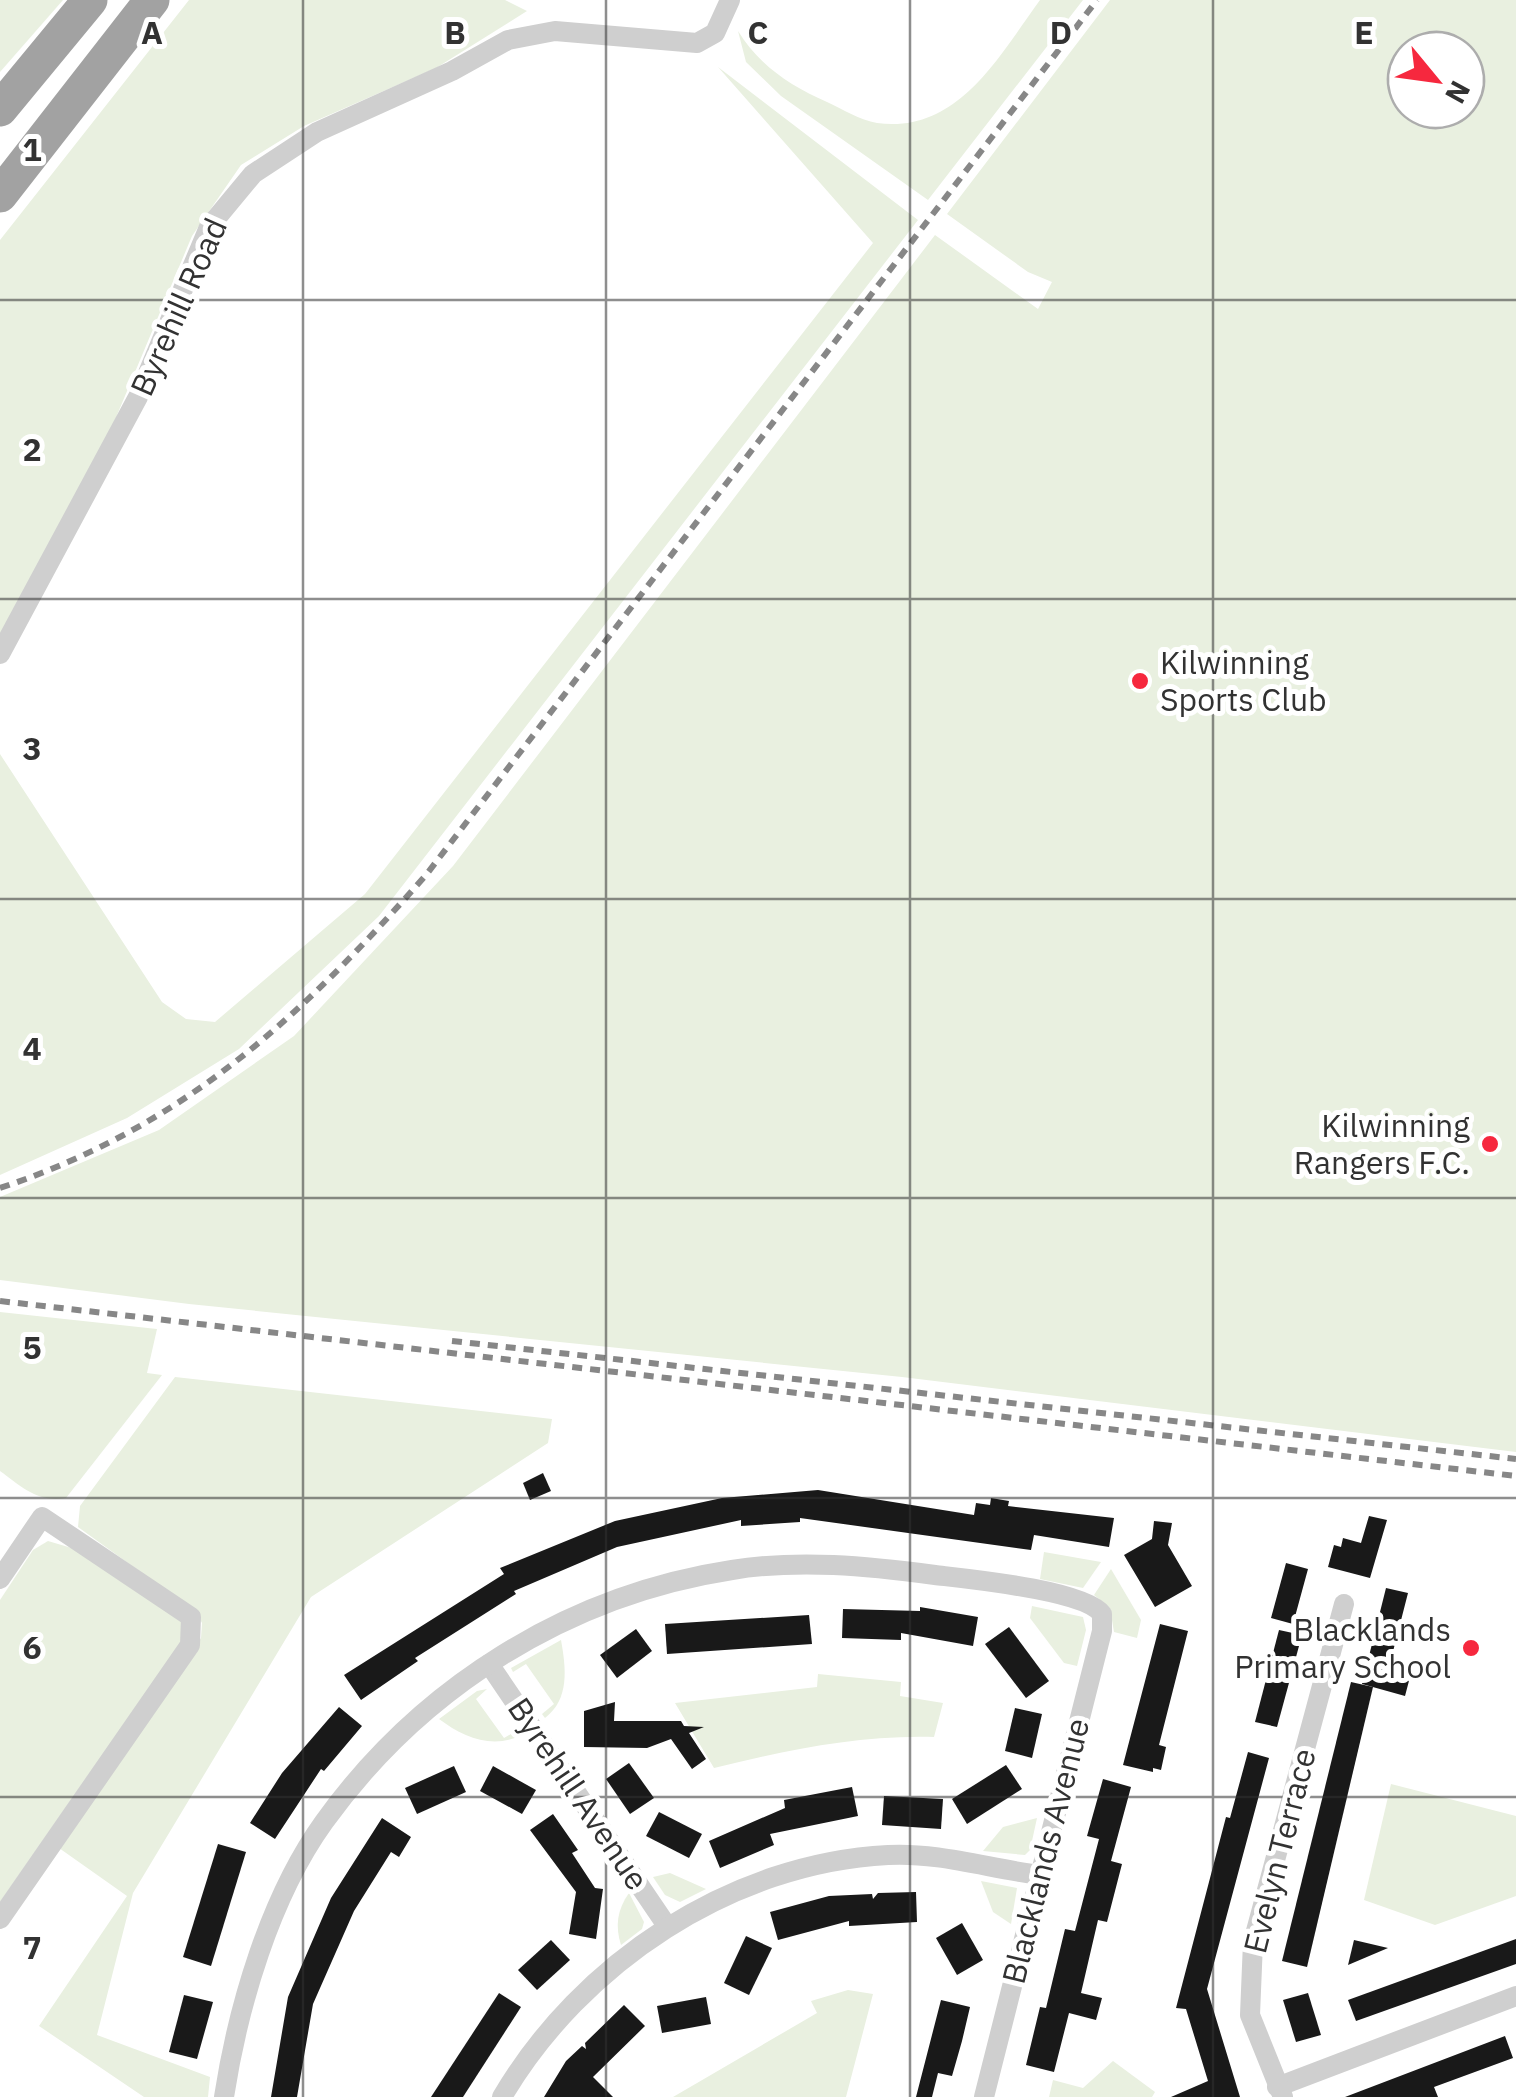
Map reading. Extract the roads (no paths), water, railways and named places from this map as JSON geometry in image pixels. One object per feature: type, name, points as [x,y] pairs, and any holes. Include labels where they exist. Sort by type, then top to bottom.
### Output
[{"type":"highway","points":[[0,109],[90,0]]},
{"type":"highway","points":[[0,195],[152,0]]},
{"type":"street","name":"Byrehill Road","points":[[0,654],[138,397],[209,227],[252,174],[317,132],[436,79],[508,40],[555,32],[696,43],[716,33],[730,0]]},
{"type":"street","points":[[0,1579],[42,1517],[191,1617],[193,1632],[190,1646],[0,1919]]},
{"type":"street","name":"Blacklands Avenue","points":[[488,1664],[518,1643],[612,1598],[731,1570],[791,1565],[886,1568],[1083,1599],[1096,1606],[1102,1631],[984,2097]]},
{"type":"street","name":"Evelyn Terrace","points":[[1280,2092],[1250,2016],[1253,1942],[1344,1604]]},
{"type":"street","points":[[224,2097],[231,2050],[257,1960],[323,1824],[418,1716],[488,1664]]},
{"type":"street","name":"Byrehill Avenue","points":[[488,1664],[667,1926]]},
{"type":"street","points":[[502,2097],[518,2068],[573,2007],[667,1926],[752,1885],[846,1858],[893,1854],[1040,1875]]},
{"type":"street","points":[[1280,2092],[1516,1996]]},
{"type":"railway","points":[[0,1188],[66,1163],[183,1100],[285,1020],[379,927],[426,875],[1097,0]]},
{"type":"railway","points":[[0,1301],[1516,1476]]},
{"type":"railway","points":[[452,1341],[1516,1459]]},
{"type":"place","name":"Kilwinning Sports Club","points":[[1140,681]]},
{"type":"place","name":"Kilwinning Rangers F.C.","points":[[1490,1144]]},
{"type":"place","name":"Blacklands Primary School","points":[[1471,1648]]}]
